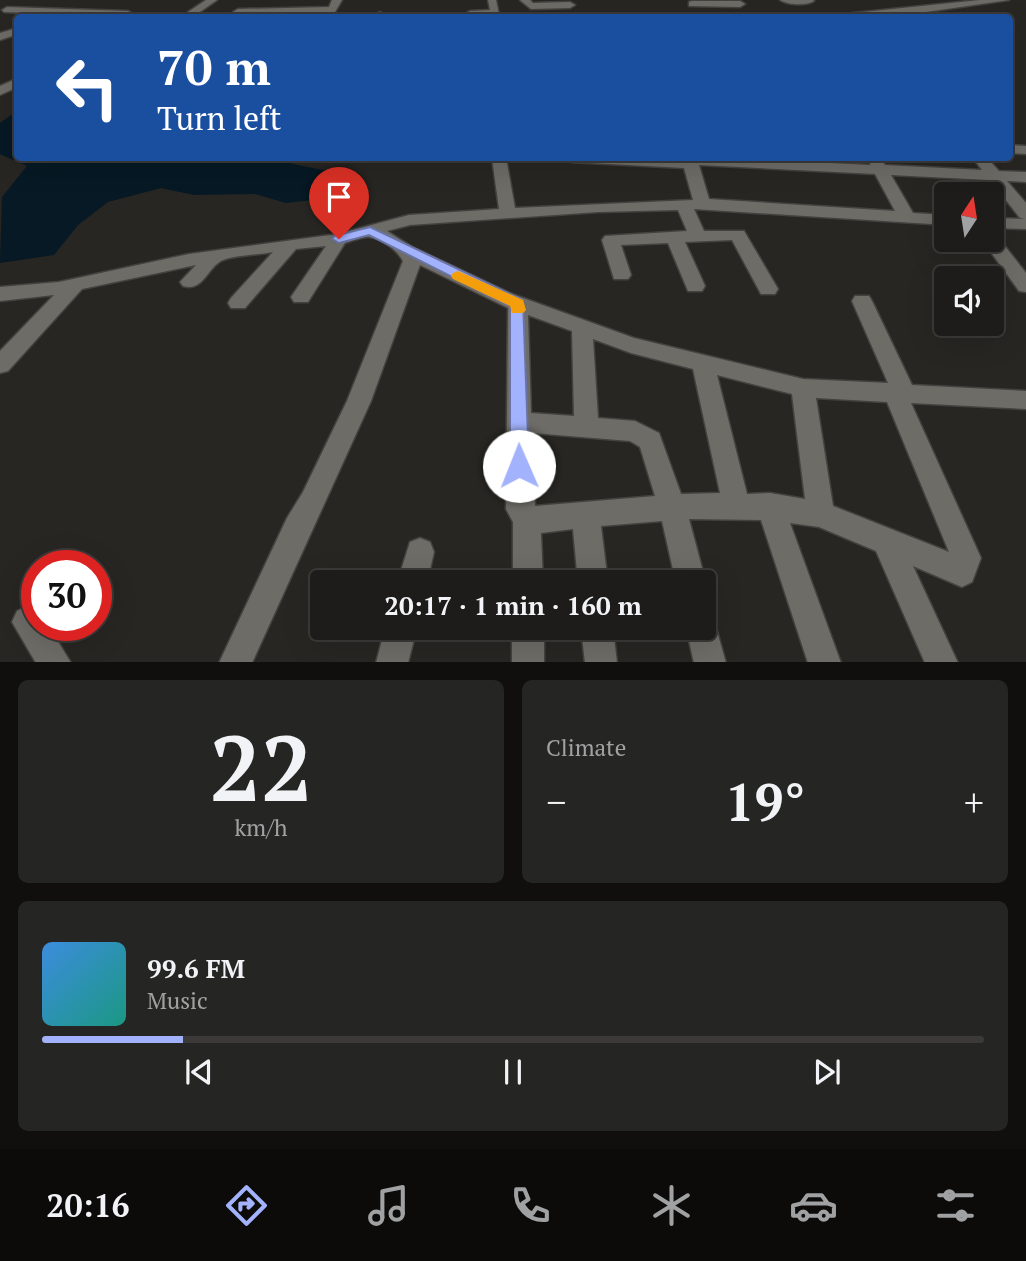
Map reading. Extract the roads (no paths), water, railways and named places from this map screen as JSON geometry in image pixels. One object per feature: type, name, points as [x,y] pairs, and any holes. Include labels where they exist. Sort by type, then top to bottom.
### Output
[{"type":"street","points":[[60,13],[88,0]]},
{"type":"street","points":[[191,13],[212,0]]},
{"type":"street","points":[[235,14],[255,0]]},
{"type":"street","points":[[254,14],[332,10],[337,0]]},
{"type":"street","points":[[525,0],[531,6],[571,6]]},
{"type":"street","points":[[785,0],[809,1]]},
{"type":"street","points":[[893,14],[933,12],[1004,0]]},
{"type":"street","points":[[487,14],[496,13],[492,1]]},
{"type":"street","points":[[692,4],[741,5]]},
{"type":"street","points":[[836,4],[850,14]]},
{"type":"street","points":[[7,10],[102,13],[125,9]]},
{"type":"street","points":[[499,161],[508,213]]},
{"type":"street","points":[[698,236],[690,161],[877,164],[1026,177]]},
{"type":"street","points":[[983,161],[1026,214]]},
{"type":"street","points":[[877,164],[907,217]]},
{"type":"street","points":[[2,295],[76,284],[215,256],[339,239],[409,220],[693,205],[934,219]]},
{"type":"street","points":[[1004,223],[1026,224]]},
{"type":"street","points":[[370,231],[518,303],[631,345],[803,388],[1026,400]]},
{"type":"street","points":[[621,275],[611,240],[738,235],[768,289]]},
{"type":"street","points":[[674,237],[695,286]]},
{"type":"street","points":[[301,297],[339,239]]},
{"type":"street","points":[[238,303],[291,244]]},
{"type":"street","points":[[235,662],[297,527],[313,501],[359,401],[412,261],[409,252]]},
{"type":"street","points":[[1000,252],[1026,286]]},
{"type":"street","points":[[190,282],[215,256]]},
{"type":"street","points":[[0,365],[76,284]]},
{"type":"street","points":[[527,518],[541,520],[673,506],[770,506],[820,514],[962,572],[966,558],[862,301]]},
{"type":"street","points":[[518,303],[520,509],[527,518],[527,570]]},
{"type":"street","points":[[582,327],[586,427]]},
{"type":"street","points":[[702,363],[736,506]]},
{"type":"street","points":[[803,388],[820,514]]},
{"type":"street","points":[[519,422],[635,430],[650,440],[673,506],[688,570]]},
{"type":"street","points":[[770,506],[825,662]]},
{"type":"street","points":[[586,515],[592,570]]},
{"type":"street","points":[[886,541],[943,662]]},
{"type":"street","points":[[415,570],[420,552]]},
{"type":"street","points":[[393,662],[398,640]]},
{"type":"street","points":[[528,640],[528,662]]},
{"type":"street","points":[[598,640],[601,662]]},
{"type":"street","points":[[705,640],[710,662]]},
{"type":"street","points":[[41,641],[54,662]]},
{"type":"water","points":[[14,113],[14,160],[0,154],[0,123]]},
{"type":"water","points":[[16,161],[288,161],[338,173],[341,185],[322,199],[286,203],[255,194],[194,195],[161,188],[108,202],[78,225],[54,255],[0,263],[2,197],[27,166]]}]
